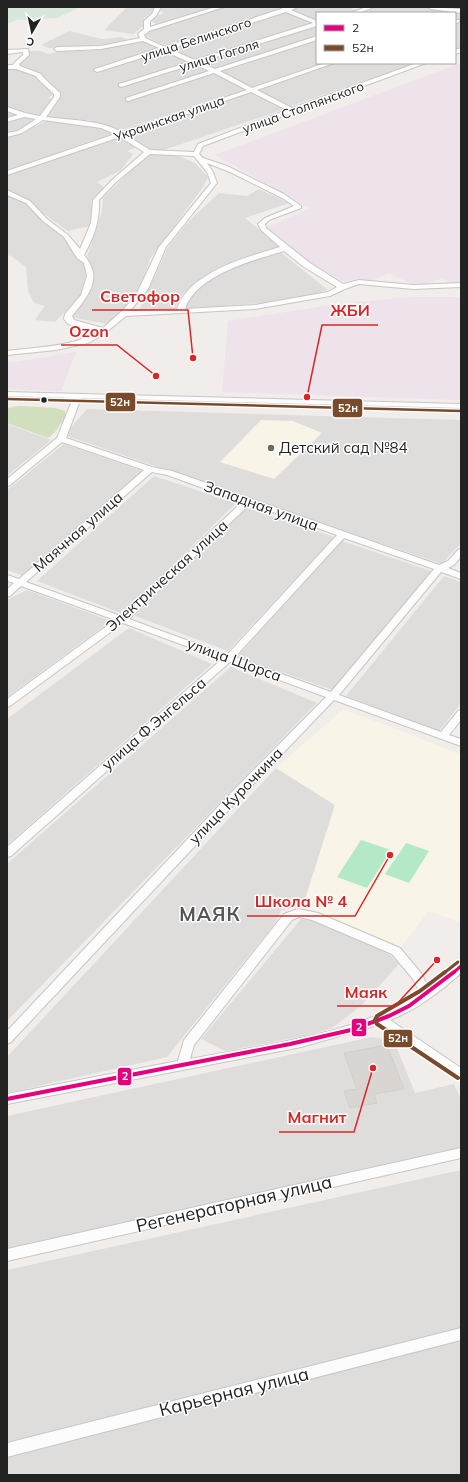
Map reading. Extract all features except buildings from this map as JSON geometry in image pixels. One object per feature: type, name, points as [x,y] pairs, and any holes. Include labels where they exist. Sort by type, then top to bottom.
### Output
[{"type":"street","points":[[57,49],[101,48],[130,43],[142,37],[147,30],[147,21],[158,7]]},
{"type":"street","points":[[147,30],[221,7]]},
{"type":"street","name":"улица Белинского","points":[[97,70],[165,49],[283,8],[295,7]]},
{"type":"street","points":[[353,7],[365,12],[371,7]]},
{"type":"street","points":[[431,7],[461,11]]},
{"type":"street","points":[[283,8],[316,23]]},
{"type":"street","name":"улица Гоголя","points":[[120,85],[195,63],[316,23]]},
{"type":"street","points":[[142,37],[252,89],[292,110]]},
{"type":"street","points":[[128,99],[316,38]]},
{"type":"street","points":[[7,52],[26,50],[26,55],[16,64],[17,67]]},
{"type":"street","name":"Украинская улица","points":[[7,173],[328,64]]},
{"type":"street","name":"улица Столпянского","points":[[196,154],[200,145],[411,64]]},
{"type":"street","points":[[7,67],[17,67],[39,75],[44,82],[57,93],[58,97],[42,118],[20,132],[7,135]]},
{"type":"street","points":[[7,109],[42,118],[102,126],[120,134],[148,152],[196,154],[210,172],[214,183],[203,199],[187,215],[165,242],[144,289],[124,314],[104,331],[86,341],[50,348],[7,353]]},
{"type":"street","points":[[7,120],[24,114]]},
{"type":"street","points":[[80,256],[91,235],[97,215],[96,200],[114,181],[148,152]]},
{"type":"street","points":[[201,160],[219,164],[278,194],[299,207],[267,219],[261,224],[263,229],[307,265],[342,287]]},
{"type":"street","points":[[7,192],[28,202],[45,220],[66,236],[86,263],[91,276],[85,295],[68,316],[68,319],[71,322],[104,331]]},
{"type":"street","points":[[180,312],[181,304],[188,294],[207,280],[232,266],[249,259],[285,248]]},
{"type":"street","points":[[124,314],[255,307],[330,294],[342,287],[359,282],[413,288],[461,285]]},
{"type":"street","points":[[7,394],[461,406]]},
{"type":"street","points":[[7,483],[61,439],[78,396]]},
{"type":"street","name":"Западная улица","points":[[61,439],[150,469],[169,473],[461,576]]},
{"type":"street","name":"Маячная улица","points":[[7,594],[150,469]]},
{"type":"street","name":"Электрическая улица","points":[[7,704],[123,619],[248,502]]},
{"type":"street","name":"улица Ф.Энгельса","points":[[7,853],[228,659],[342,535]]},
{"type":"street","name":"улица Курочкина","points":[[7,1039],[234,797],[334,695],[439,568],[451,563],[461,552]]},
{"type":"street","name":"улица Щорса","points":[[7,578],[123,619],[228,659],[334,695],[461,743]]},
{"type":"street","points":[[443,736],[461,713]]},
{"type":"street","points":[[182,1065],[188,1043],[288,917],[298,913],[314,916],[396,951],[417,976],[426,993]]},
{"type":"street","points":[[7,1099],[302,1042],[380,1020],[404,1008],[461,966]]},
{"type":"street","points":[[380,1020],[461,1074]]},
{"type":"street","name":"Регенераторная улица","points":[[7,1255],[461,1153]]},
{"type":"street","name":"Карьерная улица","points":[[7,1450],[461,1334]]},
{"type":"shaded area","points":[[127,7],[155,7],[151,13],[144,18],[145,25],[133,34],[104,30]]},
{"type":"shaded area","points":[[161,7],[216,7],[158,25],[149,20],[164,13],[159,10]]},
{"type":"shaded area","points":[[225,7],[277,7],[282,9],[166,46],[143,35],[151,29]]},
{"type":"shaded area","points":[[302,7],[349,7],[356,10],[349,12],[316,12],[316,21],[292,10]]},
{"type":"shaded area","points":[[375,7],[429,7],[461,12],[461,20],[456,18],[456,12],[371,12],[366,10]]},
{"type":"shaded area","points":[[287,11],[315,23],[196,61],[170,49]]},
{"type":"shaded area","points":[[461,21],[461,47],[456,49],[456,23]]},
{"type":"shaded area","points":[[316,25],[316,37],[215,70],[200,63]]},
{"type":"shaded area","points":[[69,31],[102,39],[121,37],[129,41],[94,48],[49,48],[41,45]]},
{"type":"shaded area","points":[[316,39],[316,64],[320,64],[252,87],[219,71]]},
{"type":"shaded area","points":[[144,40],[247,89],[118,131],[109,126],[88,120],[85,122],[60,120],[45,116],[59,97],[60,92],[42,78],[39,73],[18,64],[27,59],[29,51],[40,51],[48,54],[66,50],[91,51]]},
{"type":"shaded area","points":[[461,63],[461,283],[452,284],[442,278],[423,286],[413,285],[389,273],[371,281],[353,279],[344,282],[297,255],[266,228],[310,208],[215,155]]},
{"type":"shaded area","points":[[331,64],[410,65],[291,106],[256,89]]},
{"type":"shaded area","points":[[7,68],[17,68],[37,76],[34,77],[40,80],[54,94],[48,98],[53,99],[39,116],[24,112],[15,117],[7,116]]},
{"type":"shaded area","points":[[252,91],[285,109],[164,150],[153,151],[125,134]]},
{"type":"shaded area","points":[[35,118],[28,125],[15,132],[7,134],[7,121]]},
{"type":"shaded area","points":[[47,121],[101,126],[115,133],[7,172],[7,136],[17,134]]},
{"type":"shaded area","points":[[116,137],[137,147],[127,151],[133,154],[120,171],[97,182],[104,187],[91,201],[95,215],[89,226],[68,231],[40,211],[31,201],[7,190],[7,175]]},
{"type":"shaded area","points":[[151,154],[173,154],[195,163],[208,177],[203,187],[150,259],[141,289],[119,316],[107,324],[70,317],[88,293],[93,271],[87,257],[102,212],[103,198],[137,164]]},
{"type":"shaded area","points":[[259,189],[289,203],[245,218],[282,248],[223,267],[184,293],[173,311],[140,309],[168,247],[188,222],[219,193],[247,196]]},
{"type":"shaded area","points":[[7,193],[26,202],[33,211],[67,235],[70,247],[84,264],[87,277],[81,295],[55,322],[35,320],[45,306],[34,303],[28,291],[26,267],[11,256],[7,255]]},
{"type":"shaded area","points":[[280,252],[328,290],[311,295],[263,303],[183,309],[184,300],[215,276],[248,261]]},
{"type":"shaded area","points":[[410,297],[461,297],[461,400],[222,392],[228,321],[338,304]]},
{"type":"shaded area","points":[[76,352],[61,391],[7,389],[7,363]]},
{"type":"shaded area","points":[[87,409],[461,420],[461,543],[442,564],[64,435]]},
{"type":"shaded area","name":"Детский сад №84","points":[[261,420],[293,421],[322,433],[274,479],[220,462]]},
{"type":"shaded area","points":[[7,424],[51,440],[7,476]]},
{"type":"shaded area","points":[[64,444],[142,471],[23,576],[7,570],[7,490]]},
{"type":"shaded area","points":[[154,476],[236,503],[123,614],[37,581]]},
{"type":"shaded area","points":[[247,508],[334,537],[228,651],[135,616]]},
{"type":"shaded area","points":[[342,541],[431,571],[333,690],[237,657]]},
{"type":"shaded area","points":[[444,576],[461,582],[461,703],[439,731],[346,696]]},
{"type":"shaded area","points":[[27,590],[111,621],[7,697],[7,600]]},
{"type":"shaded area","points":[[129,628],[212,664],[7,845],[7,719]]},
{"type":"shaded area","points":[[231,667],[317,703],[7,1021],[7,864]]},
{"type":"shaded area","points":[[343,709],[461,754],[461,923],[429,911],[401,947],[303,906],[335,805],[276,768]]},
{"type":"shaded area","points":[[276,768],[335,805],[303,906],[281,910],[276,922],[167,1057],[7,1093],[7,1057]]},
{"type":"shaded area","points":[[301,919],[315,921],[356,940],[370,944],[389,954],[399,964],[362,1005],[332,1028],[310,1035],[225,1051],[201,1039]]},
{"type":"shaded area","points":[[372,1037],[394,1041],[415,1093],[454,1084],[461,1100],[461,1148],[7,1250],[7,1116]]},
{"type":"shaded area","points":[[461,1170],[461,1328],[7,1442],[7,1270]]},
{"type":"shaded area","points":[[461,1336],[461,1475],[7,1475],[7,1458]]},
{"type":"green space","points":[[7,7],[80,7],[57,18],[16,20],[7,24]]},
{"type":"green space","points":[[20,406],[56,408],[65,411],[66,416],[55,432],[48,438],[7,423],[7,408]]},
{"type":"green space","points":[[361,840],[391,850],[367,888],[337,877]]},
{"type":"green space","points":[[406,843],[429,851],[409,883],[385,874]]},
{"type":"transit line","name":"52н","points":[[7,399],[461,411]]},
{"type":"transit line","name":"52н","points":[[458,962],[420,991],[377,1016],[375,1020],[377,1024],[458,1078]]},
{"type":"transit line","name":"2","points":[[7,1099],[290,1044],[351,1030],[370,1024],[409,1006],[436,987],[461,966]]},
{"type":"place","name":"Светофор","points":[[193,358]]},
{"type":"place","name":"Ozon","points":[[156,376]]},
{"type":"place","name":"ЖБИ","points":[[307,397]]},
{"type":"place","name":"Детский сад №84","points":[[271,448]]},
{"type":"place","name":"Школа № 4","points":[[390,855]]},
{"type":"place","name":"Маяк","points":[[437,960]]},
{"type":"place","name":"Магнит","points":[[373,1068]]},
{"type":"district","name":"МАЯК","points":[[210,914]]}]
